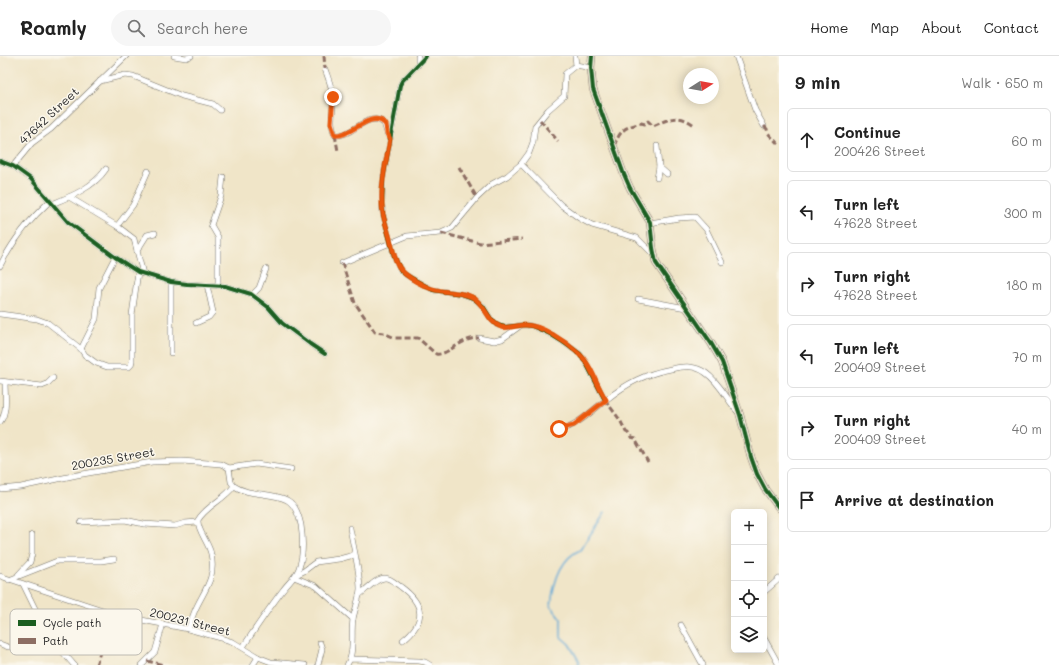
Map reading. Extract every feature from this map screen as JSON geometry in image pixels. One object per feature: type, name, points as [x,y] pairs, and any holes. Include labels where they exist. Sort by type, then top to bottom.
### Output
[{"type":"street","name":"47642 Street","points":[[13,166],[32,143],[51,129],[126,56]]},
{"type":"street","points":[[174,56],[186,58],[192,56]]},
{"type":"street","points":[[418,56],[418,65]]},
{"type":"street","points":[[426,56],[400,85],[383,179],[383,214],[398,266],[406,275],[433,290],[462,294],[473,298],[483,306],[491,319],[497,325],[506,328],[521,325],[532,326],[550,334],[580,354],[606,400]]},
{"type":"street","points":[[575,56],[576,65]]},
{"type":"street","points":[[592,56],[590,68],[593,89],[623,172],[630,188],[650,223],[656,263],[711,343],[722,362],[740,414],[757,474],[765,489],[779,508]]},
{"type":"street","points":[[736,56],[755,110],[764,126]]},
{"type":"street","points":[[576,65],[590,68]]},
{"type":"street","points":[[342,262],[407,236],[441,232],[452,228],[477,198],[492,184],[507,176],[521,164],[529,153],[533,142],[535,126],[548,110],[564,96],[565,74],[576,65]]},
{"type":"street","points":[[325,69],[332,90],[333,103],[331,123],[335,135],[341,135],[366,122],[377,119],[384,123],[390,139]]},
{"type":"street","points":[[99,82],[125,76],[133,76],[182,96],[213,104],[220,110]]},
{"type":"street","points":[[657,146],[659,167],[657,178]]},
{"type":"street","points":[[0,161],[13,166],[31,179],[68,222],[115,257],[140,273],[171,282],[230,287],[254,296],[268,307],[282,323],[325,354]]},
{"type":"street","points":[[521,164],[560,205],[592,225],[637,238],[654,255]]},
{"type":"street","points":[[659,167],[667,174]]},
{"type":"street","points":[[0,266],[12,243],[26,225],[51,202],[69,197],[97,180],[106,169]]},
{"type":"street","points":[[117,226],[133,206],[148,171]]},
{"type":"street","points":[[218,286],[218,237],[211,225],[221,196],[223,177]]},
{"type":"street","points":[[0,314],[48,323],[81,349],[91,360],[107,367],[122,368],[130,366],[132,354],[132,315],[140,273],[138,251],[134,239],[117,226],[69,197]]},
{"type":"street","points":[[650,223],[695,216],[706,229],[722,262]]},
{"type":"street","points":[[138,251],[147,234],[155,233]]},
{"type":"street","points":[[81,349],[96,319],[99,288],[115,257]]},
{"type":"street","points":[[254,296],[259,288],[266,269]]},
{"type":"street","points":[[170,353],[171,282]]},
{"type":"street","points":[[196,322],[210,317],[213,312],[207,285]]},
{"type":"street","points":[[638,299],[686,308]]},
{"type":"street","points":[[479,338],[494,341],[502,339],[521,325]]},
{"type":"street","points":[[554,431],[574,425],[625,386],[641,377],[687,366],[699,368],[709,376],[740,414]]},
{"type":"street","points":[[0,422],[4,411],[3,382],[45,385],[53,378]]},
{"type":"street","name":"200235 Street","points":[[0,489],[21,487],[77,475],[152,462],[182,461],[221,464],[229,468],[256,464],[291,469]]},
{"type":"street","points":[[229,468],[234,486],[242,490],[287,500],[295,507],[300,518],[303,548],[301,563],[295,576],[283,590],[243,647]]},
{"type":"street","points":[[197,522],[202,514],[228,494],[234,486]]},
{"type":"street","points":[[81,522],[125,520],[144,524],[175,526],[197,522]]},
{"type":"street","points":[[188,629],[197,607],[209,585],[212,571],[212,555],[209,545],[197,522]]},
{"type":"street","points":[[347,665],[352,652],[353,619],[359,596],[358,571],[350,528]]},
{"type":"street","points":[[16,577],[30,562],[32,554],[32,535]]},
{"type":"street","points":[[295,576],[316,562],[339,559],[354,555]]},
{"type":"street","points":[[9,580],[57,560],[101,561],[114,559]]},
{"type":"street","name":"200231 Street","points":[[0,576],[100,609]]},
{"type":"street","points":[[295,576],[316,586],[353,619]]},
{"type":"street","points":[[359,596],[380,579],[385,578],[412,596],[419,606],[420,619],[412,631],[403,640]]},
{"type":"street","points":[[767,590],[779,580]]},
{"type":"street","points":[[23,584],[35,609]]},
{"type":"street","name":"200231 Street","points":[[142,620],[188,629],[221,638],[243,647],[258,657],[271,662],[305,665]]},
{"type":"street","points":[[142,665],[155,652],[163,624]]},
{"type":"street","points":[[681,625],[703,665]]},
{"type":"street","points":[[318,665],[322,649],[320,643]]},
{"type":"street","points":[[767,643],[779,665]]},
{"type":"street","points":[[0,644],[8,647]]},
{"type":"street","points":[[64,655],[74,665]]},
{"type":"street","points":[[253,665],[258,657]]},
{"type":"street","points":[[350,659],[419,661],[430,665]]},
{"type":"waterway","points":[[578,665],[579,661],[569,644],[561,637],[561,619],[551,606],[553,590],[562,566],[573,554],[580,550],[605,512]]},
{"type":"marked path","points":[[324,56],[325,69]]},
{"type":"marked path","points":[[614,146],[624,130],[641,123],[645,124],[648,121],[653,126],[669,119],[678,118],[688,121],[694,125]]},
{"type":"marked path","points":[[540,120],[558,141]]},
{"type":"marked path","points":[[764,126],[779,145]]},
{"type":"marked path","points":[[335,135],[338,151]]},
{"type":"marked path","points":[[459,167],[477,198]]},
{"type":"marked path","points":[[441,233],[480,243],[522,239]]},
{"type":"marked path","points":[[342,263],[355,303],[375,332],[384,333],[395,338],[418,338],[436,354],[441,354],[466,340],[479,338]]},
{"type":"marked path","points":[[605,400],[620,420],[626,432],[631,438],[635,439],[648,462]]},
{"type":"marked path","points":[[96,665],[99,655]]},
{"type":"marked path","points":[[147,661],[164,665]]},
{"type":"cycle path","points":[[426,56],[400,85],[383,179],[383,214],[394,256],[401,271],[433,290],[462,294],[473,298],[483,306],[491,319],[497,325],[505,327],[525,325],[532,326],[563,342],[580,354],[605,400]]},
{"type":"cycle path","points":[[592,56],[591,68],[593,89],[623,172],[630,188],[650,222],[656,263],[711,343],[722,362],[740,415],[757,474],[765,489],[779,508]]},
{"type":"cycle path","points":[[0,161],[13,166],[31,179],[68,222],[138,272],[171,282],[225,286],[251,294],[268,307],[282,323],[325,354]]},
{"type":"route","points":[[333,97],[331,123],[335,135],[341,135],[366,122],[377,119],[386,125],[387,133],[390,139],[383,179],[383,214],[394,256],[401,271],[433,290],[462,294],[473,298],[483,306],[491,319],[501,327],[506,328],[525,325],[536,327],[572,348],[580,354],[585,361],[596,384],[606,400],[574,425],[559,429]]}]
